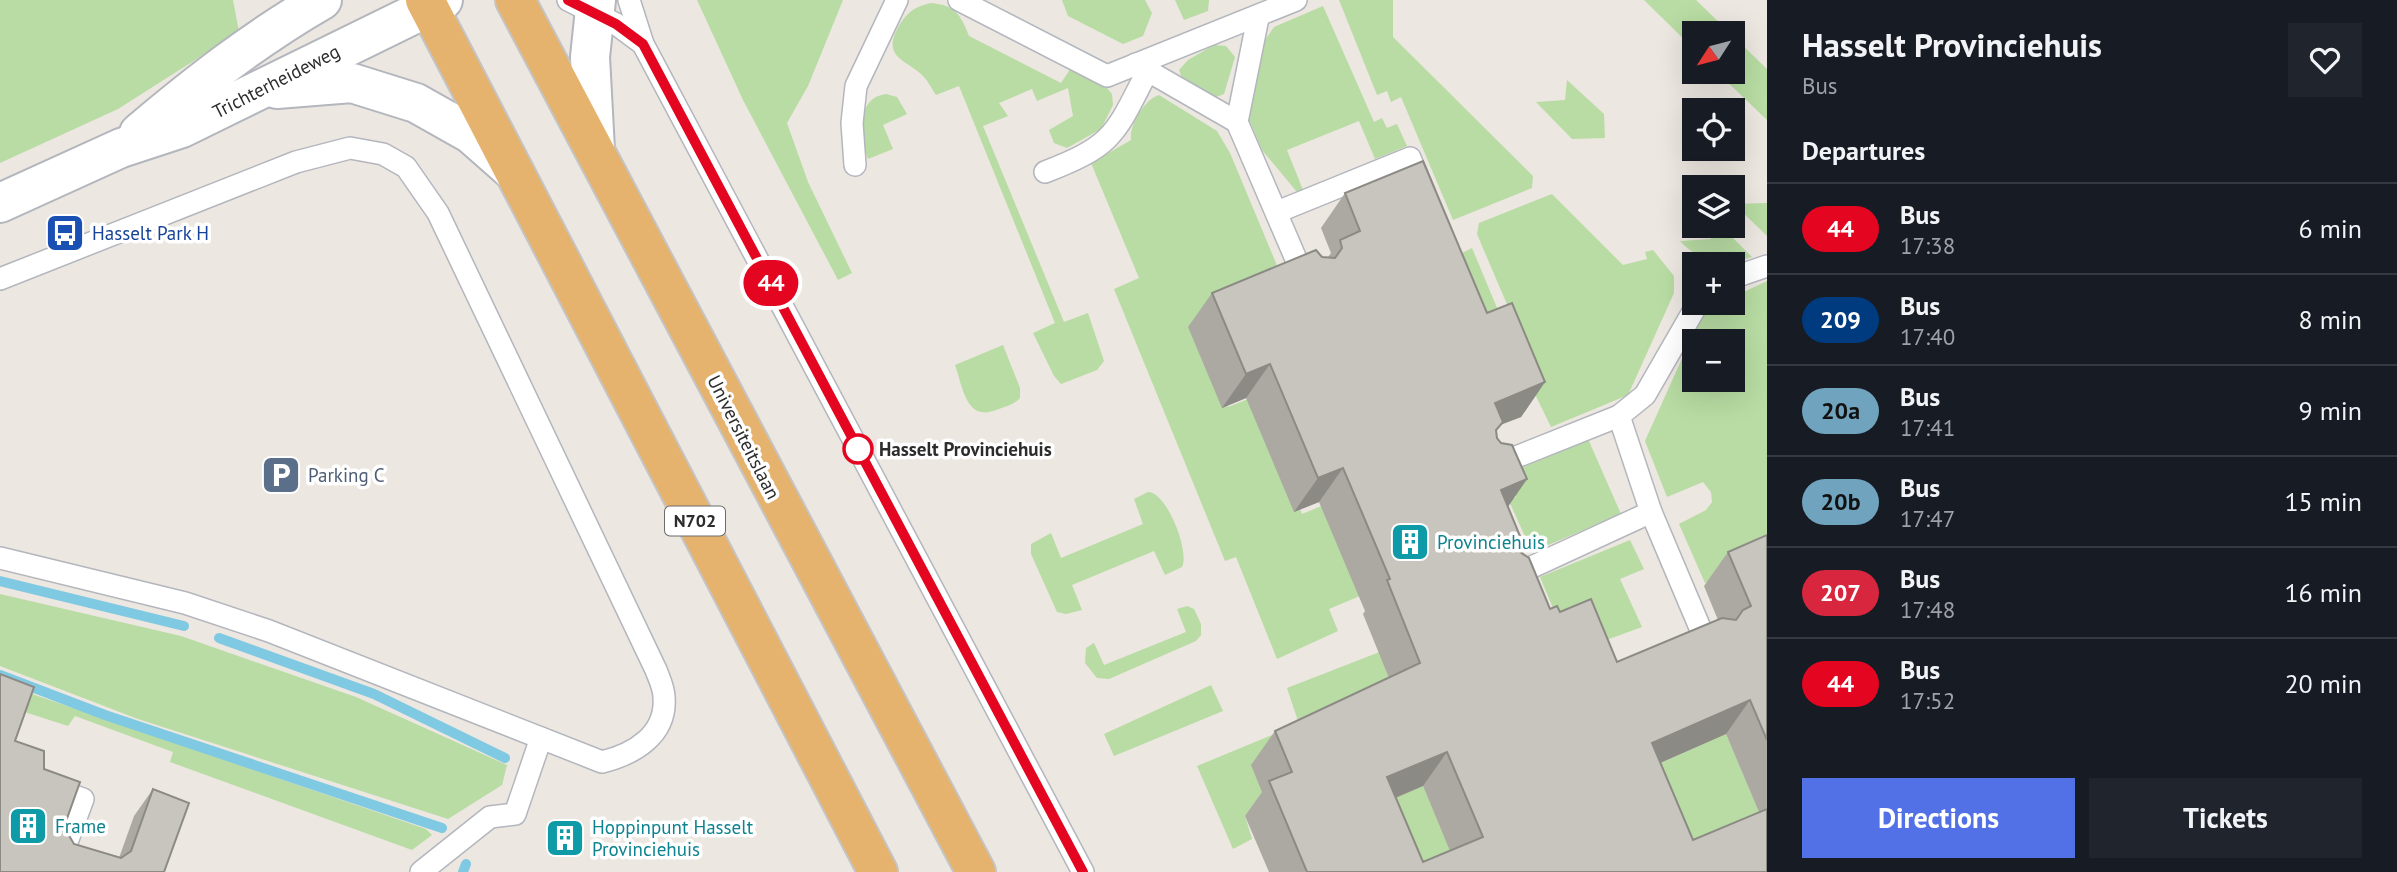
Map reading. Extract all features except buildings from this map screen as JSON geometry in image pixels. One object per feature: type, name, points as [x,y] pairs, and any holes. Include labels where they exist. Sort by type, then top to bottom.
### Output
[{"type":"highway","name":"Universiteitslaan","points":[[515,0],[976,872]]},
{"type":"highway","name":"N702","points":[[432,2],[514,171],[878,872]]},
{"type":"street","name":"Trichterheideweg","points":[[121,148],[286,13],[322,0]]},
{"type":"street","name":"Trichterheideweg","points":[[0,203],[121,148],[182,128],[432,2]]},
{"type":"street","points":[[585,3],[595,150]]},
{"type":"street","points":[[261,90],[352,83],[416,103],[471,134],[514,171]]},
{"type":"lane","points":[[629,0],[643,44],[1083,872]]},
{"type":"lane","points":[[855,165],[852,122],[856,86],[897,0]]},
{"type":"lane","points":[[960,0],[1107,76],[1142,67],[1296,0]]},
{"type":"lane","points":[[585,3],[643,44]]},
{"type":"lane","points":[[1258,18],[1237,122],[1305,280]]},
{"type":"lane","points":[[1142,67],[1237,122]]},
{"type":"lane","points":[[1045,172],[1100,147],[1116,130],[1142,67]]},
{"type":"lane","points":[[0,279],[296,162],[350,148],[383,155],[406,167],[438,213],[656,670],[664,697],[660,720],[650,738],[624,756],[602,761],[257,627],[172,600],[0,558]]},
{"type":"lane","points":[[1277,212],[1410,159],[1433,214]]},
{"type":"lane","points":[[1745,274],[1767,266]]},
{"type":"lane","points":[[1485,467],[1619,416],[1645,395],[1691,315]]},
{"type":"lane","points":[[1619,416],[1651,512],[1706,642]]},
{"type":"lane","points":[[1506,579],[1651,512]]},
{"type":"lane","points":[[421,872],[490,817],[515,814],[541,738]]},
{"type":"lane","points":[[37,783],[83,799],[61,858],[100,872]]},
{"type":"green space","points":[[0,0],[233,0],[239,32],[118,109],[0,163]]},
{"type":"green space","points":[[697,0],[843,0],[808,86],[787,123],[808,182],[852,273],[838,280],[743,100]]},
{"type":"green space","points":[[1062,0],[1145,0],[1152,13],[1143,36],[1123,44],[1068,16]]},
{"type":"green space","points":[[1175,0],[1209,0],[1208,11],[1184,20]]},
{"type":"green space","points":[[1339,0],[1393,0],[1393,37],[1533,176],[1532,188],[1453,220],[1401,97],[1391,102],[1387,91],[1377,95]]},
{"type":"green space","points":[[1644,0],[1696,0],[1718,21],[1682,21],[1682,37]]},
{"type":"green space","points":[[931,3],[946,6],[956,12],[969,36],[1061,83],[1071,68],[1103,83],[1112,94],[1113,105],[1101,129],[1067,148],[1054,143],[1049,130],[1073,116],[1068,88],[1037,101],[1032,89],[999,103],[1008,116],[983,126],[1064,322],[1088,313],[1104,361],[1097,370],[1061,384],[1054,376],[1033,333],[1055,323],[959,86],[936,95],[923,76],[894,51],[894,35],[903,19],[913,10]]},
{"type":"green space","points":[[1323,6],[1374,122],[1382,118],[1387,128],[1397,124],[1407,146],[1375,159],[1359,121],[1287,150],[1303,190],[1297,192],[1262,150],[1249,119],[1263,43],[1274,27]]},
{"type":"green space","points":[[1214,45],[1226,46],[1235,57],[1224,94],[1216,97],[1182,78],[1179,70],[1188,60]]},
{"type":"green space","points":[[1745,48],[1767,69],[1767,120],[1730,84],[1745,84]]},
{"type":"green space","points":[[1567,80],[1604,114],[1605,138],[1572,139],[1536,102],[1565,100]]},
{"type":"green space","points":[[886,94],[897,97],[907,114],[883,125],[893,149],[868,159],[862,120],[869,103]]},
{"type":"green space","points":[[1159,95],[1217,131],[1230,153],[1286,287],[1194,326],[1228,407],[1288,383],[1268,431],[1302,514],[1329,503],[1367,593],[1329,609],[1338,631],[1277,659],[1236,557],[1225,561],[1114,289],[1139,278],[1091,163],[1131,140],[1139,113],[1148,102]]},
{"type":"green space","points":[[1552,194],[1623,265],[1647,259],[1645,252],[1653,250],[1674,276],[1674,293],[1628,395],[1551,427],[1531,386],[1540,382],[1477,234],[1479,223]]},
{"type":"green space","points":[[1767,203],[1767,236],[1745,215],[1745,204]]},
{"type":"green space","points":[[1733,238],[1752,257],[1745,259],[1745,252],[1693,252],[1680,241]]},
{"type":"green space","points":[[1472,248],[1515,351],[1475,308],[1456,256]]},
{"type":"green space","points":[[1767,281],[1767,546],[1705,583],[1679,524],[1706,510],[1712,502],[1711,492],[1703,482],[1667,497],[1645,441],[1682,358],[1682,392],[1745,392],[1745,329],[1695,329],[1701,316],[1745,315],[1745,291]]},
{"type":"green space","points":[[1003,345],[1020,388],[1020,398],[996,410],[978,411],[967,400],[955,365]]},
{"type":"green space","points":[[1588,439],[1621,514],[1532,552],[1509,501],[1516,497],[1506,475]]},
{"type":"green space","points":[[1148,492],[1162,502],[1175,524],[1183,549],[1182,567],[1165,575],[1154,551],[1072,585],[1082,610],[1066,614],[1057,612],[1031,554],[1031,544],[1051,533],[1061,558],[1143,524],[1134,499]]},
{"type":"green space","points":[[1630,540],[1644,569],[1620,579],[1642,627],[1590,646],[1563,632],[1540,577]]},
{"type":"green space","points":[[0,594],[181,636],[356,697],[507,765],[502,785],[448,819],[138,719],[0,666]]},
{"type":"green space","points":[[1187,606],[1194,609],[1201,624],[1201,635],[1196,641],[1109,679],[1097,678],[1085,663],[1086,648],[1094,643],[1104,665],[1186,632],[1177,609]]},
{"type":"green space","points":[[1408,641],[1426,684],[1268,807],[1245,816],[1252,839],[1233,849],[1197,766],[1299,724],[1287,688]]},
{"type":"green space","points":[[0,683],[426,829],[432,835],[412,850],[170,762],[173,752],[75,716],[68,726],[0,704]]},
{"type":"green space","points":[[1211,685],[1223,711],[1114,756],[1104,734]]},
{"type":"green space","points":[[1726,734],[1767,830],[1675,872],[1628,777]]},
{"type":"green space","points":[[1423,786],[1459,871],[1389,872],[1363,811]]},
{"type":"waterway","points":[[0,581],[184,626]]},
{"type":"waterway","points":[[219,638],[374,694],[505,758]]},
{"type":"waterway","points":[[0,675],[105,715],[442,828]]},
{"type":"waterway","points":[[463,872],[466,864]]},
{"type":"bus line","name":"44","points":[[568,0],[616,24],[643,44],[1083,872]]},
{"type":"place","name":"Hasselt Park H","points":[[65,233]]},
{"type":"place","name":"Hasselt Provinciehuis","points":[[858,449]]},
{"type":"place","name":"Parking C","points":[[281,475]]},
{"type":"place","name":"Provinciehuis","points":[[1410,542]]},
{"type":"place","name":"Frame","points":[[28,826]]},
{"type":"place","name":"Hoppinpunt Hasselt Provinciehuis","points":[[565,838]]}]
